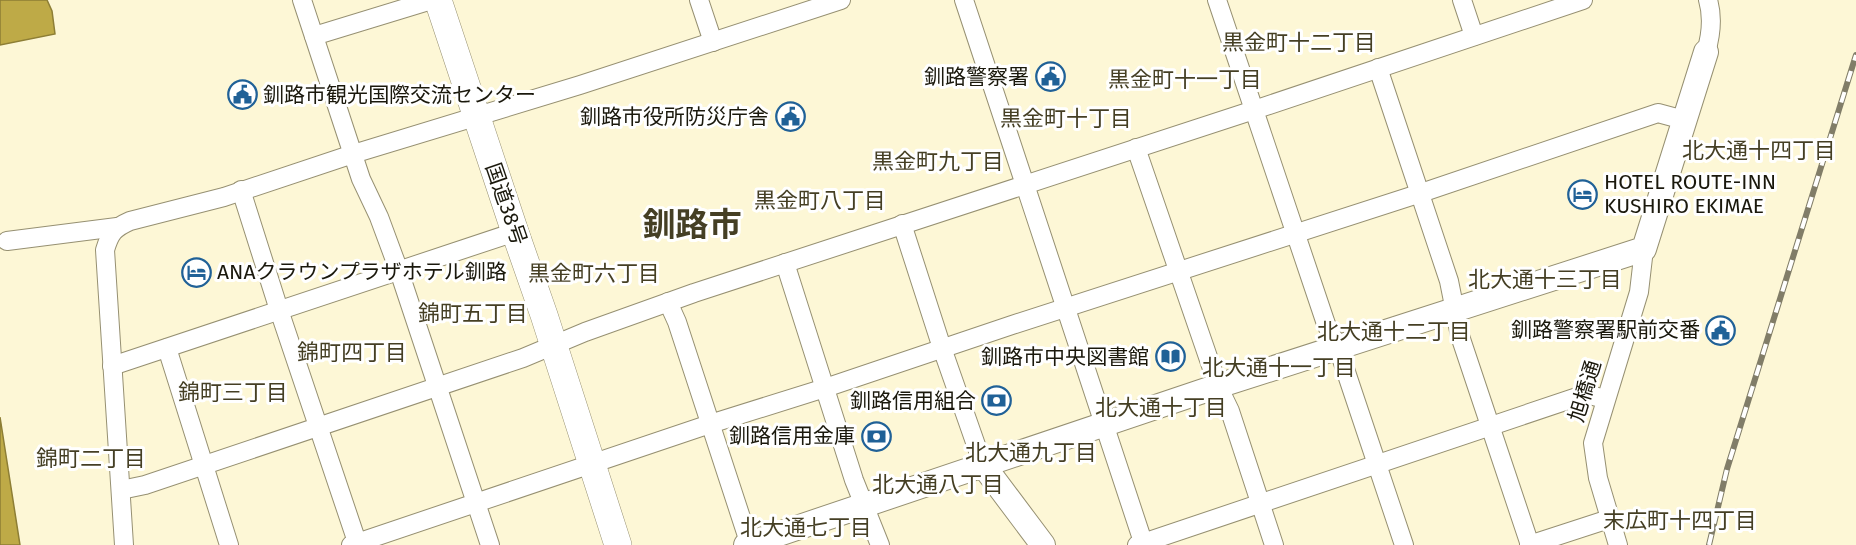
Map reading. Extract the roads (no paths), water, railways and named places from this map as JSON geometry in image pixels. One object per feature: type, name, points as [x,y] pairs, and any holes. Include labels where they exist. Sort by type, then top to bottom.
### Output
[{"type":"highway","name":"国道38号","points":[[438,0],[554,345],[618,545]]},
{"type":"main road","points":[[748,545],[1218,386],[1644,249],[1706,52]]},
{"type":"main road","points":[[983,465],[1042,545]]},
{"type":"street","points":[[302,0],[353,154],[399,271],[490,545]]},
{"type":"street","points":[[314,36],[432,0]]},
{"type":"street","points":[[699,0],[713,42]]},
{"type":"street","points":[[8,241],[117,227],[130,221],[224,197],[353,154],[477,118],[840,0]]},
{"type":"street","points":[[964,0],[1142,544],[1586,394],[1605,399]]},
{"type":"street","points":[[1217,0],[1326,324],[1338,348],[1404,545]]},
{"type":"street","points":[[1462,0],[1474,36]]},
{"type":"street","points":[[121,490],[140,487],[523,358],[585,332],[668,302],[1583,0]]},
{"type":"street","points":[[1706,52],[1712,18],[1708,0]]},
{"type":"street","points":[[1378,68],[1449,281],[1460,336],[1530,545],[1609,519]]},
{"type":"street","points":[[242,190],[355,544],[710,424],[1421,193],[1658,113],[1684,120]]},
{"type":"street","points":[[1136,148],[1218,386],[1230,411],[1274,545]]},
{"type":"street","points":[[902,224],[983,465]]},
{"type":"street","points":[[117,227],[108,238],[105,250],[124,545]]},
{"type":"street","points":[[112,366],[515,232]]},
{"type":"street","name":"旭橋通","points":[[1618,545],[1596,470],[1593,443],[1639,292],[1644,249]]},
{"type":"street","points":[[785,263],[854,480],[866,505],[880,545]]},
{"type":"street","points":[[668,302],[677,322],[748,545]]},
{"type":"street","points":[[167,348],[229,545]]},
{"type":"railway","points":[[1709,545],[1727,469],[1856,55]]},
{"type":"place","name":"釧路警察署","points":[[1050,77]]},
{"type":"place","name":"釧路市観光国際交流センター","points":[[242,95]]},
{"type":"place","name":"釧路市役所防災庁舎","points":[[790,117]]},
{"type":"place","name":"HOTEL ROUTE-INN KUSHIRO EKIMAE","points":[[1583,194]]},
{"type":"place","name":"ANAクラウンプラザホテル釧路","points":[[196,272]]},
{"type":"place","name":"釧路警察署駅前交番","points":[[1721,330]]},
{"type":"place","name":"釧路市中央図書館","points":[[1170,357]]},
{"type":"place","name":"釧路信用組合","points":[[997,401]]},
{"type":"place","name":"釧路信用金庫","points":[[876,436]]},
{"type":"district","name":"黒金町十二丁目","points":[[1299,42]]},
{"type":"district","name":"黒金町十一丁目","points":[[1185,79]]},
{"type":"district","name":"黒金町十丁目","points":[[1066,118]]},
{"type":"district","name":"北大通十四丁目","points":[[1759,150]]},
{"type":"district","name":"黒金町九丁目","points":[[938,161]]},
{"type":"district","name":"黒金町八丁目","points":[[820,200]]},
{"type":"district","name":"釧路市","points":[[692,225]]},
{"type":"district","name":"黒金町六丁目","points":[[594,273]]},
{"type":"district","name":"北大通十三丁目","points":[[1545,279]]},
{"type":"district","name":"錦町五丁目","points":[[473,313]]},
{"type":"district","name":"北大通十二丁目","points":[[1394,331]]},
{"type":"district","name":"錦町四丁目","points":[[352,352]]},
{"type":"district","name":"北大通十一丁目","points":[[1279,367]]},
{"type":"district","name":"錦町三丁目","points":[[233,392]]},
{"type":"district","name":"北大通十丁目","points":[[1161,407]]},
{"type":"district","name":"北大通九丁目","points":[[1031,452]]},
{"type":"district","name":"錦町二丁目","points":[[91,458]]},
{"type":"district","name":"北大通八丁目","points":[[938,484]]},
{"type":"district","name":"末広町十四丁目","points":[[1680,520]]},
{"type":"district","name":"北大通七丁目","points":[[806,527]]}]
